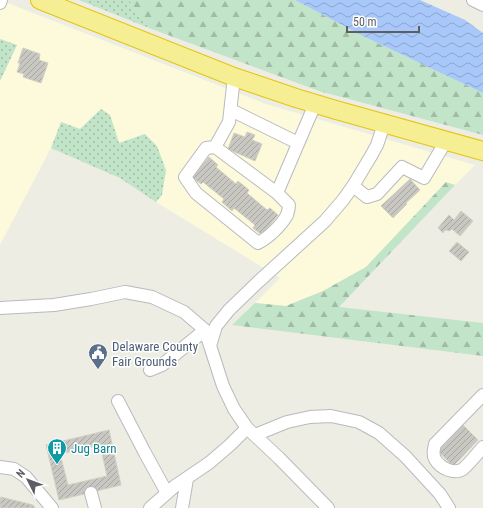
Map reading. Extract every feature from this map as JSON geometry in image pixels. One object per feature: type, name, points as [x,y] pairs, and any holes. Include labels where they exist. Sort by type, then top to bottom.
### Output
[{"type":"highway","points":[[40,0],[234,77],[315,104],[483,151]]},
{"type":"street","points":[[473,0],[483,6]]},
{"type":"street","points":[[215,147],[229,122],[234,77]]},
{"type":"street","points":[[277,193],[315,104]]},
{"type":"street","points":[[231,110],[298,143]]},
{"type":"street","points":[[210,346],[216,326],[229,310],[325,221],[343,200],[377,145],[384,124]]},
{"type":"street","points":[[353,186],[366,197],[377,194],[402,167],[424,178],[446,141]]},
{"type":"street","points":[[215,147],[277,193],[289,205],[288,214],[265,240],[258,243],[196,192],[185,177],[206,148],[215,147]]},
{"type":"street","points":[[0,308],[54,305],[125,292],[152,297],[184,312],[205,330],[223,386],[234,408],[251,431],[328,508]]},
{"type":"street","points":[[150,370],[162,365],[205,330]]},
{"type":"street","points":[[483,394],[435,444],[433,452],[435,459],[441,465],[448,470],[456,471],[462,469],[483,447]]},
{"type":"street","points":[[118,401],[167,493]]},
{"type":"street","points":[[150,508],[176,486],[251,431],[310,417],[331,416],[359,422],[379,433],[405,456],[440,494],[449,508]]},
{"type":"street","points":[[0,468],[14,469],[26,477],[52,508]]},
{"type":"street","points":[[182,508],[187,479]]},
{"type":"street","points":[[91,493],[95,508]]},
{"type":"shaded area","points":[[0,0],[266,104],[475,165],[455,185],[446,183],[366,267],[323,291],[286,306],[255,303],[280,278],[156,202],[162,195],[145,134],[119,143],[110,115],[101,109],[80,129],[61,122],[51,148],[0,245],[0,81],[17,45],[0,39]]},
{"type":"green space","points":[[79,0],[129,0],[149,28]]},
{"type":"green space","points":[[129,0],[295,0],[365,37],[483,93],[483,135],[319,91],[149,28]]},
{"type":"green space","points":[[0,39],[17,45],[0,81]]},
{"type":"green space","points":[[101,109],[110,115],[119,143],[145,134],[157,146],[166,170],[162,195],[156,202],[120,178],[51,148],[61,122],[80,129]]},
{"type":"green space","points":[[446,182],[455,185],[339,307],[483,323],[483,356],[232,325],[255,303],[286,306],[323,291],[366,267]]},
{"type":"water","points":[[295,0],[420,0],[465,20],[483,33],[483,93],[365,37]]},
{"type":"building","points":[[23,48],[40,54],[39,60],[48,63],[41,83],[23,77],[24,74],[17,72],[20,63],[18,63]]},
{"type":"building","points":[[247,132],[255,135],[252,140],[262,144],[255,161],[228,149],[234,133],[245,137]]},
{"type":"building","points":[[209,157],[218,165],[216,167],[236,184],[238,181],[249,190],[247,193],[267,210],[270,208],[278,215],[262,235],[253,228],[255,225],[234,208],[232,211],[222,202],[224,199],[203,182],[201,184],[192,177]]},
{"type":"building","points":[[410,179],[420,190],[393,218],[381,206]]},
{"type":"building","points":[[461,211],[473,221],[460,236],[452,229],[450,231],[445,230],[443,233],[438,228],[449,215],[454,220]]},
{"type":"building","points":[[457,242],[469,252],[461,261],[449,251]]},
{"type":"building","points":[[463,425],[478,440],[453,466],[438,451]]},
{"type":"building","name":"Jug Barn","points":[[109,430],[121,485],[59,500],[46,445]],"holes":[[[100,445],[107,476],[68,485],[60,454]]]},
{"type":"building","points":[[1,497],[33,505],[35,508],[0,508]]},
{"type":"place","name":"Delaware County Fair Grounds","points":[[98,370]]},
{"type":"place","name":"Jug Barn","points":[[57,465]]}]
